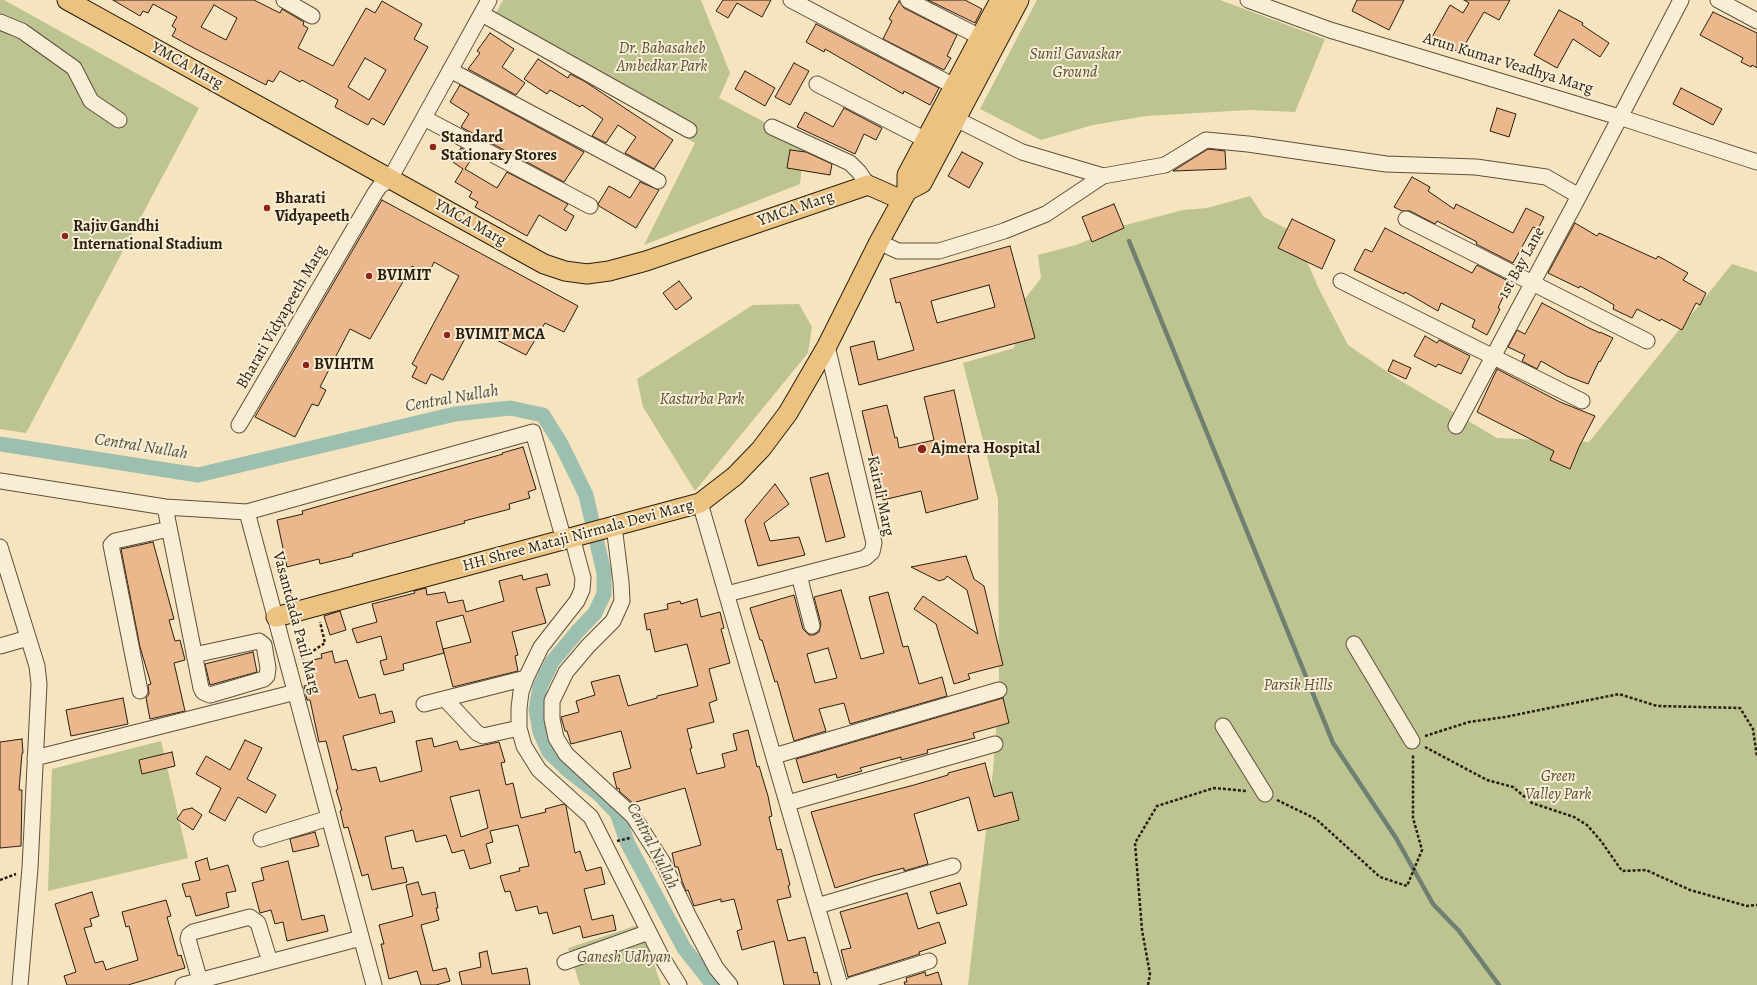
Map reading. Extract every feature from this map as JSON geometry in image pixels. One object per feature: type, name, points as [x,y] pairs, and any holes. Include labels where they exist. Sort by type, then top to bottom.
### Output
[{"type":"main road","name":"YMCA Marg","points":[[67,0],[544,264],[565,271],[587,274],[609,271],[646,261],[868,185]]},
{"type":"main road","name":"HH Shree Mataji Nirmala Devi Marg","points":[[276,617],[700,503],[735,476],[761,449],[788,413],[827,346],[879,242],[904,196],[907,175],[1000,0]]},
{"type":"main road","name":"HH Shree Mataji Nirmala Devi Marg","points":[[904,196],[922,183],[1019,0]]},
{"type":"main road","points":[[868,185],[904,196]]},
{"type":"street","points":[[284,0],[312,16]]},
{"type":"street","name":"Bharati Vidyapeeth Marg","points":[[239,425],[380,186],[390,179],[490,0]]},
{"type":"street","points":[[791,0],[954,86]]},
{"type":"street","points":[[908,0],[980,38]]},
{"type":"street","name":"Arun Kumar Veadhya Marg","points":[[1248,0],[1330,30],[1619,117],[1757,162]]},
{"type":"street","name":"1st Bay Lane","points":[[1456,426],[1492,356],[1579,196],[1681,0]]},
{"type":"street","points":[[1718,0],[1757,21]]},
{"type":"street","points":[[482,14],[689,130]]},
{"type":"street","points":[[0,22],[22,31],[74,68],[91,101],[119,120]]},
{"type":"street","points":[[450,70],[658,182]]},
{"type":"street","points":[[817,84],[926,140]]},
{"type":"street","points":[[424,118],[590,206]]},
{"type":"street","points":[[956,119],[1022,152],[1103,176]]},
{"type":"street","points":[[772,127],[850,163],[868,185]]},
{"type":"street","points":[[879,242],[898,251],[939,251],[1004,231],[1046,214],[1103,176],[1165,165],[1206,140],[1248,144],[1386,164],[1476,167],[1546,177],[1579,196]]},
{"type":"street","points":[[1406,219],[1647,341]]},
{"type":"street","points":[[1341,281],[1582,401]]},
{"type":"street","name":"Kairali Marg","points":[[727,594],[865,558],[872,552],[874,543],[827,346]]},
{"type":"street","points":[[0,481],[165,507],[247,512],[533,432],[571,538],[583,578],[582,590],[577,601],[541,647],[526,678],[521,692],[519,728],[524,746],[538,770],[591,817],[649,932],[670,972],[679,985]]},
{"type":"street","points":[[700,503],[840,985]]},
{"type":"street","points":[[165,507],[170,529],[194,654],[201,688],[207,694],[264,679],[267,676],[268,668],[264,645],[259,641],[194,654]]},
{"type":"street","name":"Vasantdada Patil Marg","points":[[247,512],[374,985]]},
{"type":"street","points":[[611,527],[622,582],[622,601],[613,621],[588,646],[566,672],[552,701],[552,719],[555,732],[566,754],[633,816],[662,861],[716,968],[730,985]]},
{"type":"street","points":[[140,691],[111,545],[115,541],[170,529]]},
{"type":"street","points":[[0,548],[37,666],[39,684],[30,868],[20,985]]},
{"type":"street","points":[[799,575],[812,626]]},
{"type":"street","points":[[0,646],[28,638]]},
{"type":"street","points":[[1354,644],[1412,741]]},
{"type":"street","points":[[424,704],[526,678]]},
{"type":"street","points":[[774,756],[999,690]]},
{"type":"street","points":[[35,758],[296,692]]},
{"type":"street","points":[[445,699],[477,733],[483,736],[519,728]]},
{"type":"street","points":[[1223,726],[1265,794]]},
{"type":"street","points":[[788,803],[995,744]]},
{"type":"street","points":[[261,838],[329,818]]},
{"type":"street","points":[[817,906],[953,866]]},
{"type":"street","points":[[200,981],[188,939],[189,935],[193,932],[250,917],[258,923],[270,962]]},
{"type":"street","points":[[565,962],[649,932]]},
{"type":"street","points":[[183,985],[361,938]]},
{"type":"street","points":[[852,985],[929,961]]},
{"type":"path","points":[[289,668],[325,643],[316,606]]},
{"type":"path","points":[[1412,741],[1469,722],[1505,717],[1619,694],[1657,706],[1740,708],[1753,729],[1754,746],[1757,757]]},
{"type":"path","points":[[1753,729],[1757,728]]},
{"type":"path","points":[[1148,985],[1150,974],[1142,930],[1135,843],[1157,806],[1214,788],[1265,794],[1316,819],[1380,877],[1407,886],[1422,850],[1413,818],[1412,741]]},
{"type":"path","points":[[1412,741],[1486,780],[1514,787],[1532,803],[1574,817],[1587,825],[1601,841],[1622,870],[1646,870],[1690,890],[1747,906],[1757,905]]},
{"type":"path","points":[[618,840],[634,837]]},
{"type":"green space","name":"Rajiv Gandhi International Stadium","points":[[0,0],[4,0],[199,108],[26,433],[0,429]]},
{"type":"green space","name":"Dr. Babasaheb Ambedkar Park","points":[[503,0],[701,0],[730,73],[719,98],[804,143],[800,184],[644,245],[695,143],[488,27]]},
{"type":"green space","name":"Sunil Gavaskar Ground","points":[[1037,0],[1220,0],[1325,39],[1295,112],[1249,110],[1146,116],[1093,125],[1041,140],[980,109]]},
{"type":"green space","name":"Parsik Hills","points":[[1250,196],[1264,217],[1295,233],[1318,287],[1348,345],[1396,378],[1497,438],[1589,442],[1732,264],[1757,272],[1757,985],[968,985],[993,771],[999,690],[998,499],[963,363],[1014,348],[1024,300],[1041,278],[1038,255],[1076,245],[1122,226],[1183,210],[1207,208]]},
{"type":"green space","name":"Kasturba Park","points":[[799,304],[812,327],[808,353],[695,491],[643,407],[637,379],[753,305]]},
{"type":"green space","points":[[161,741],[188,858],[48,891],[52,769]]},
{"type":"green space","name":"Ganesh Udhyan","points":[[641,924],[661,985],[580,985],[568,948]]},
{"type":"building","points":[[113,0],[254,0],[280,13],[282,9],[304,22],[303,25],[308,28],[298,48],[333,66],[366,8],[375,13],[382,1],[422,24],[414,39],[428,47],[384,125],[372,118],[368,125],[335,107],[338,100],[302,80],[300,82],[280,71],[273,82],[268,80],[266,85],[172,36],[176,29],[172,26],[177,17],[153,4],[148,13],[143,11],[140,16]],"holes":[[[214,5],[237,18],[226,40],[201,27]],[[365,58],[386,70],[369,100],[348,87]]]},
{"type":"building","points":[[723,0],[771,0],[762,17],[737,3],[728,18],[716,11]]},
{"type":"building","points":[[928,0],[965,0],[982,9],[975,23]]},
{"type":"building","points":[[1357,0],[1404,0],[1389,30],[1352,11]]},
{"type":"building","points":[[1464,0],[1510,0],[1499,20],[1484,12],[1460,53],[1432,37],[1450,5],[1463,13],[1469,3]]},
{"type":"building","points":[[899,1],[904,8],[957,35],[947,56],[951,58],[944,70],[883,39],[892,21],[889,19]]},
{"type":"building","points":[[1559,10],[1583,23],[1582,25],[1609,43],[1600,57],[1573,39],[1557,68],[1534,55]]},
{"type":"building","points":[[1713,12],[1757,33],[1757,68],[1741,62],[1743,58],[1700,35]]},
{"type":"building","points":[[816,24],[939,88],[930,105],[904,91],[903,94],[825,49],[824,52],[806,42]]},
{"type":"building","points":[[490,33],[514,49],[502,67],[525,83],[516,95],[468,69],[480,53],[477,51]]},
{"type":"building","points":[[538,59],[568,78],[570,74],[584,81],[673,140],[654,169],[625,153],[636,137],[618,125],[606,143],[592,136],[603,119],[582,105],[580,107],[550,90],[547,94],[524,79]]},
{"type":"building","points":[[794,63],[809,71],[790,105],[775,97]]},
{"type":"building","points":[[745,71],[775,88],[765,106],[735,89]]},
{"type":"building","points":[[460,85],[584,152],[564,182],[461,127],[469,114],[450,102]]},
{"type":"building","points":[[1681,88],[1722,109],[1713,125],[1673,104]]},
{"type":"building","points":[[844,108],[882,128],[876,140],[864,134],[855,154],[797,127],[805,112],[833,127]]},
{"type":"building","points":[[1497,108],[1516,114],[1509,137],[1490,131]]},
{"type":"building","points":[[461,148],[474,155],[465,169],[497,188],[507,172],[568,204],[564,210],[574,216],[566,231],[539,215],[527,236],[475,207],[478,202],[469,197],[472,192],[455,182],[463,169],[453,162]]},
{"type":"building","points":[[1208,149],[1225,151],[1226,169],[1173,171]]},
{"type":"building","points":[[790,150],[806,152],[832,164],[830,175],[787,168]]},
{"type":"building","points":[[962,152],[983,163],[969,188],[948,176]]},
{"type":"building","points":[[1412,177],[1430,187],[1428,191],[1454,209],[1456,204],[1513,233],[1526,208],[1544,217],[1538,229],[1533,227],[1513,263],[1476,244],[1477,242],[1437,221],[1435,224],[1410,211],[1402,211],[1394,207]]},
{"type":"building","points":[[640,182],[659,190],[636,228],[599,206],[598,204],[609,186],[630,198]]},
{"type":"building","name":"BVIMIT","points":[[382,200],[578,306],[564,332],[545,323],[526,355],[471,327],[443,380],[431,374],[426,384],[412,377],[417,367],[412,364],[459,276],[434,262],[428,275],[412,266],[370,339],[350,329],[320,387],[326,390],[318,406],[312,404],[295,437],[255,417]]},
{"type":"building","points":[[1114,204],[1124,228],[1092,242],[1082,217]]},
{"type":"building","points":[[1292,219],[1335,240],[1322,269],[1278,248]]},
{"type":"building","points":[[1575,223],[1597,236],[1599,233],[1656,259],[1658,256],[1688,273],[1683,280],[1706,293],[1700,305],[1696,303],[1682,330],[1637,309],[1632,318],[1613,309],[1614,305],[1580,286],[1579,288],[1548,273]]},
{"type":"building","points":[[1385,228],[1472,273],[1477,265],[1510,282],[1498,308],[1500,309],[1487,335],[1472,327],[1475,320],[1441,303],[1438,311],[1405,292],[1404,294],[1354,270],[1365,249],[1372,252]]},
{"type":"building","points":[[1010,246],[1035,338],[859,385],[850,347],[874,341],[878,360],[914,350],[900,302],[896,303],[890,279]],"holes":[[[989,285],[995,307],[937,323],[931,301]]]},
{"type":"building","points":[[679,281],[692,298],[676,310],[663,293]]},
{"type":"building","points":[[1542,303],[1589,328],[1613,338],[1600,362],[1599,361],[1588,384],[1567,376],[1541,361],[1537,369],[1522,361],[1525,355],[1508,347],[1517,330],[1525,334]]},
{"type":"building","points":[[1425,336],[1437,343],[1439,340],[1470,356],[1461,374],[1438,364],[1436,367],[1414,356]]},
{"type":"building","points":[[1393,360],[1411,368],[1406,379],[1388,371]]},
{"type":"building","points":[[1497,369],[1560,402],[1595,416],[1579,447],[1570,469],[1550,460],[1554,451],[1477,412]]},
{"type":"building","points":[[954,390],[978,499],[926,513],[921,491],[883,500],[862,411],[887,405],[899,448],[934,440],[924,397]]},
{"type":"building","points":[[523,447],[536,489],[528,492],[530,498],[509,504],[510,509],[352,554],[353,556],[320,564],[319,559],[287,567],[277,520],[303,514],[302,511]]},
{"type":"building","points":[[828,473],[845,537],[826,542],[810,478]]},
{"type":"building","points":[[775,484],[789,504],[764,523],[770,541],[799,537],[805,555],[758,566],[745,520]]},
{"type":"building","points":[[153,542],[174,619],[169,620],[175,641],[180,640],[185,660],[174,663],[185,711],[150,719],[146,698],[149,694],[148,685],[151,684],[140,647],[121,549]]},
{"type":"building","points":[[966,556],[974,579],[984,586],[1003,665],[968,674],[970,679],[954,684],[936,624],[914,609],[923,596],[978,634],[967,590],[947,576],[945,579],[939,581],[911,567]]},
{"type":"building","points":[[547,574],[550,585],[536,588],[546,623],[512,632],[518,655],[515,656],[518,671],[453,687],[443,649],[471,642],[463,615],[436,622],[444,653],[403,664],[404,670],[384,675],[380,661],[387,659],[381,636],[357,643],[352,629],[377,622],[372,604],[415,593],[414,591],[426,588],[427,595],[445,592],[448,603],[463,600],[466,612],[504,601],[499,581],[522,575],[523,580]]},
{"type":"building","points":[[841,590],[861,659],[884,653],[869,597],[888,592],[903,647],[908,646],[919,684],[942,677],[947,696],[850,724],[844,703],[819,709],[826,731],[794,741],[777,681],[775,682],[750,608],[794,595],[803,629],[809,635],[814,635],[819,632],[821,624],[814,597]],"holes":[[[828,648],[837,678],[815,683],[807,654]]]},
{"type":"building","points":[[697,599],[701,617],[720,612],[724,628],[721,629],[730,663],[709,669],[717,700],[709,703],[714,722],[687,729],[692,748],[690,749],[697,774],[725,767],[722,754],[737,750],[733,734],[748,730],[757,767],[759,766],[768,796],[772,816],[769,817],[777,850],[781,849],[790,885],[788,886],[791,897],[777,900],[788,941],[805,937],[814,973],[817,972],[820,985],[784,985],[774,941],[742,950],[737,931],[742,929],[734,899],[721,902],[721,899],[694,906],[688,890],[686,891],[678,867],[675,867],[672,853],[701,845],[685,788],[636,802],[636,804],[634,804],[620,792],[619,788],[617,789],[613,773],[631,768],[621,731],[571,744],[567,731],[565,731],[561,717],[579,712],[576,701],[595,695],[591,682],[619,675],[628,706],[657,698],[657,696],[698,686],[687,644],[655,652],[650,629],[647,630],[644,614],[668,609],[667,604],[680,601],[681,604]]},
{"type":"building","points":[[340,611],[346,630],[330,635],[324,616]]},
{"type":"building","points":[[332,651],[335,663],[347,660],[359,698],[375,694],[380,714],[392,711],[395,722],[343,736],[352,770],[356,769],[357,771],[376,767],[380,782],[422,771],[416,741],[432,738],[434,747],[457,741],[460,750],[499,742],[505,762],[501,763],[506,785],[513,783],[521,818],[546,812],[545,809],[564,804],[566,806],[575,853],[580,851],[586,871],[601,867],[605,884],[584,889],[592,920],[613,915],[616,930],[583,938],[580,926],[553,934],[547,912],[539,914],[537,906],[516,911],[510,891],[505,892],[500,876],[520,871],[519,868],[529,866],[518,825],[490,831],[493,842],[486,844],[491,863],[470,869],[464,850],[452,853],[446,835],[416,842],[413,830],[385,837],[392,869],[403,867],[407,882],[372,890],[368,874],[362,876],[348,827],[344,828],[340,811],[342,810],[336,790],[338,789],[326,741],[319,742],[310,700],[307,700],[304,686],[308,685],[303,662],[322,658],[321,654]],"holes":[[[479,790],[488,828],[461,837],[450,797]]]},
{"type":"building","points":[[253,652],[257,672],[210,685],[205,664]]},
{"type":"building","points":[[123,698],[128,724],[71,736],[66,710]]},
{"type":"building","points":[[1003,698],[1009,723],[973,733],[975,738],[927,750],[928,753],[901,760],[901,757],[860,768],[862,771],[837,778],[836,774],[803,783],[796,759]]},
{"type":"building","points":[[22,739],[23,753],[19,790],[22,790],[21,846],[0,848],[0,742]]},
{"type":"building","points":[[245,740],[262,748],[247,779],[276,795],[266,813],[238,797],[225,821],[209,812],[221,788],[196,774],[206,756],[230,770]]},
{"type":"building","points":[[172,752],[175,766],[142,774],[139,760]]},
{"type":"building","points":[[985,763],[994,797],[1012,792],[1019,820],[978,831],[969,797],[914,814],[928,864],[904,871],[904,868],[873,876],[835,888],[811,812],[914,785],[948,775],[948,773]]},
{"type":"building","points":[[192,808],[202,815],[193,830],[177,819],[183,810]]},
{"type":"building","points":[[315,832],[319,846],[293,852],[290,839]]},
{"type":"building","points":[[207,858],[210,870],[228,865],[236,891],[226,893],[229,907],[196,916],[190,896],[186,897],[182,884],[200,880],[195,862]]},
{"type":"building","points":[[288,861],[302,920],[324,915],[328,931],[287,941],[283,922],[275,924],[271,910],[260,913],[252,883],[264,880],[261,868]]},
{"type":"building","points":[[418,882],[422,895],[435,892],[438,908],[436,908],[439,920],[421,925],[433,971],[446,968],[450,981],[436,985],[421,985],[417,971],[389,979],[381,944],[384,944],[379,925],[413,916],[406,885]]},
{"type":"building","points":[[960,883],[967,905],[937,914],[930,892]]},
{"type":"building","points":[[92,892],[99,916],[90,919],[92,926],[84,928],[95,963],[103,961],[106,970],[138,960],[129,926],[126,927],[122,912],[166,900],[171,916],[167,917],[178,956],[181,955],[185,968],[128,985],[67,985],[64,976],[76,972],[55,904]]},
{"type":"building","points":[[907,893],[918,929],[939,922],[946,943],[919,952],[920,954],[848,977],[841,950],[851,948],[840,912]]},
{"type":"building","points":[[487,951],[492,974],[527,968],[530,985],[462,985],[459,972],[481,967],[479,953]]},
{"type":"building","points":[[925,972],[926,976],[938,972],[942,985],[905,985],[904,982],[907,982],[906,978]]},
{"type":"waterway","points":[[1129,241],[1333,743],[1396,838],[1433,904],[1459,931],[1499,985]]},
{"type":"waterway","name":"Central Nullah","points":[[0,444],[198,475],[455,414],[510,408],[543,415],[561,444],[586,495],[604,573],[604,594],[595,613],[552,662],[540,687],[536,709],[540,732],[549,752],[570,772],[599,794],[617,813],[628,844],[684,948],[713,985]]},
{"type":"place","name":"Standard Stationary Stores","points":[[433,147]]},
{"type":"place","name":"Bharati Vidyapeeth","points":[[267,208]]},
{"type":"place","name":"Rajiv Gandhi International Stadium","points":[[65,236]]},
{"type":"place","name":"BVIMIT","points":[[369,276]]},
{"type":"place","name":"BVIMIT MCA","points":[[447,335]]},
{"type":"place","name":"BVIHTM","points":[[306,365]]},
{"type":"place","name":"Ajmera Hospital","points":[[922,449]]},
{"type":"park label","name":"Green Valley Park","points":[[1558,786]]}]
